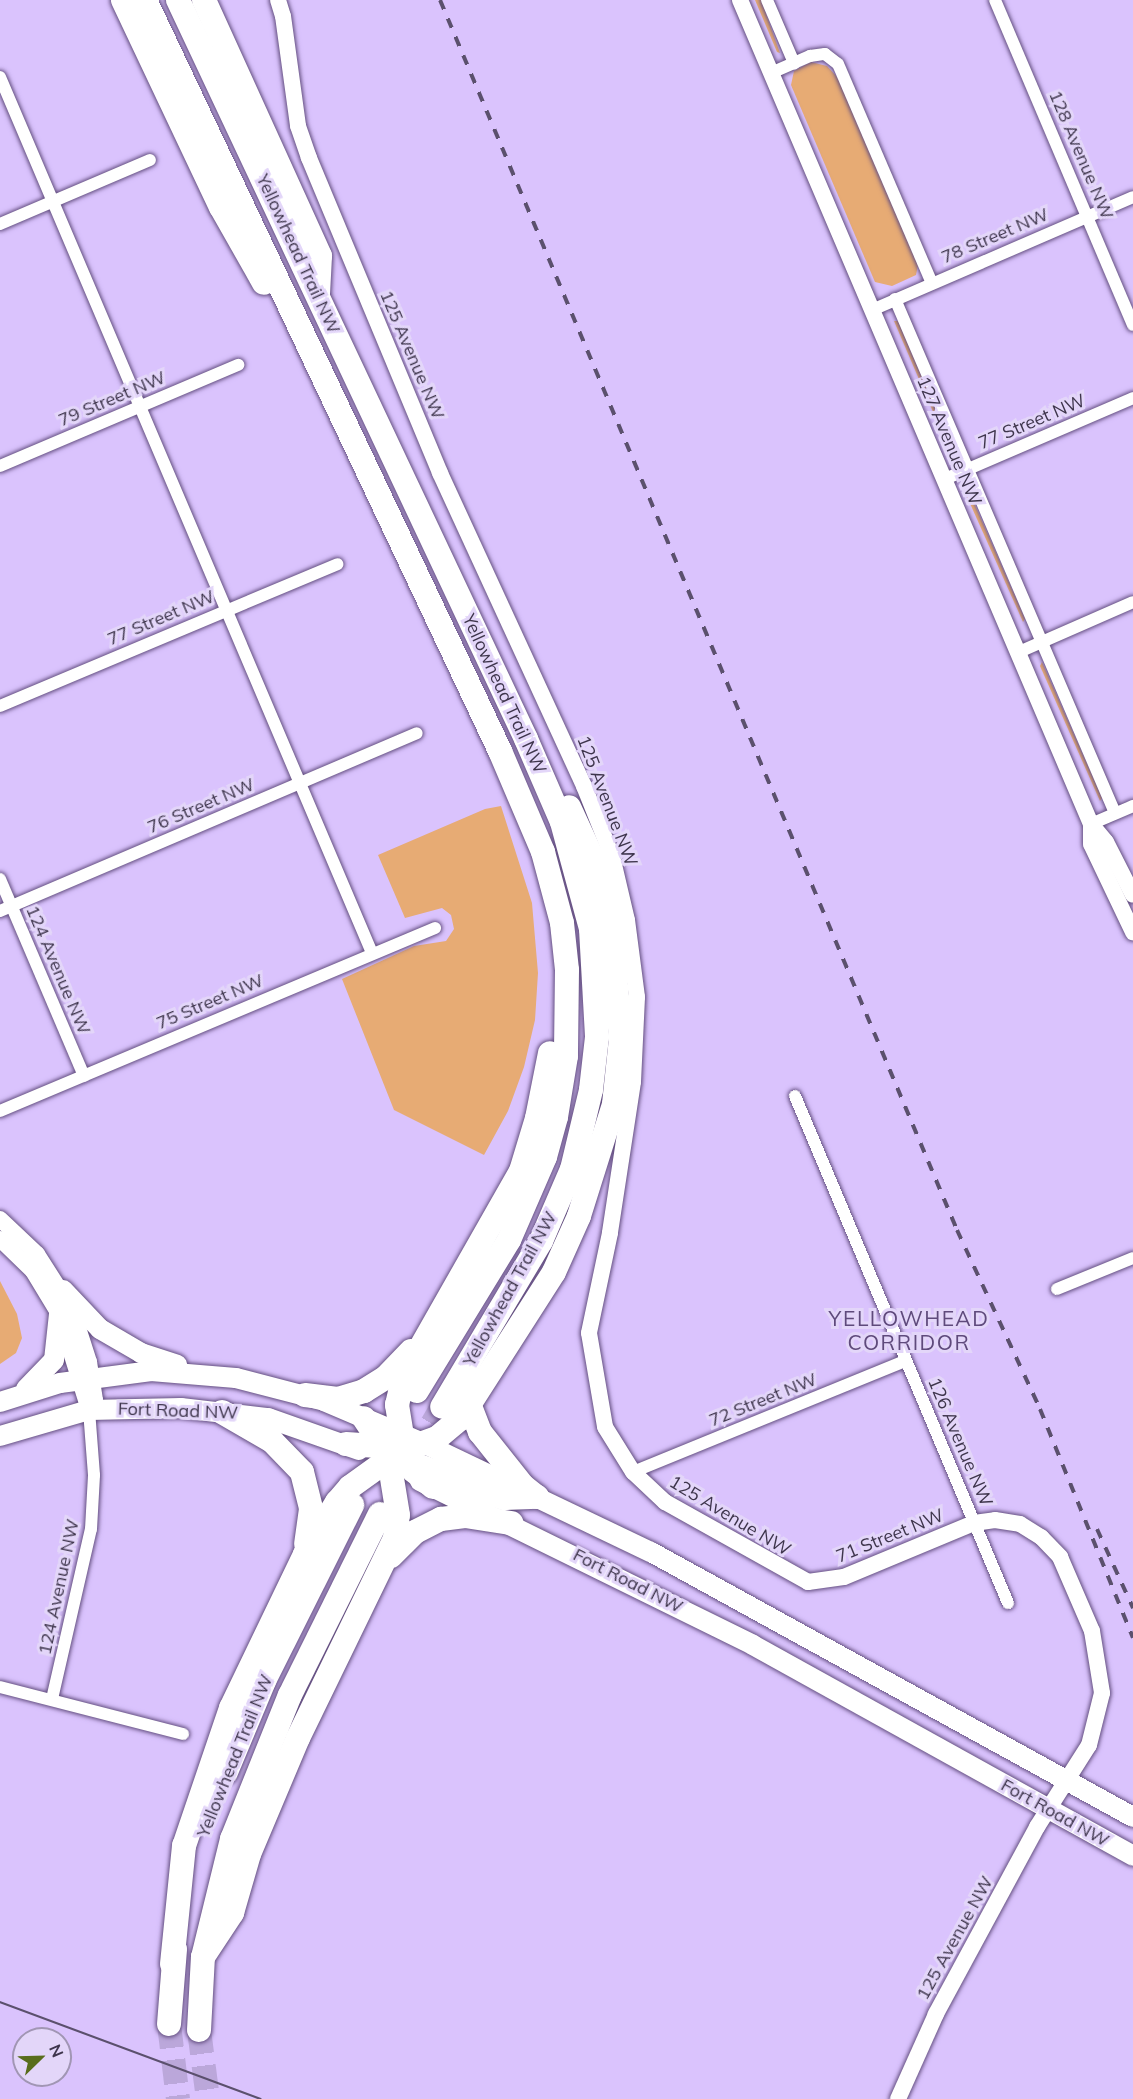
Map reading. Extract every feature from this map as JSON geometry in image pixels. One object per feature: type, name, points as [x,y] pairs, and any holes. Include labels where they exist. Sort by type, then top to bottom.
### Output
[{"type":"highway","points":[[123,0],[221,207],[368,471]]},
{"type":"highway","name":"Yellowhead Trail NW","points":[[145,0],[500,751],[543,852],[562,923],[567,980],[566,1056],[556,1117],[527,1203],[509,1240],[417,1390]]},
{"type":"highway","name":"Yellowhead Trail NW","points":[[178,0],[526,739],[562,822],[591,929],[598,1004],[591,1090],[572,1169],[541,1241],[442,1407]]},
{"type":"highway","points":[[204,0],[320,256],[318,296]]},
{"type":"highway","points":[[221,38],[218,8],[222,0]]},
{"type":"highway","points":[[345,1503],[398,1453],[448,1429],[470,1406],[554,1272],[579,1216],[614,1104],[621,1038],[609,913],[598,870],[578,822],[526,739]]},
{"type":"highway","points":[[203,1957],[232,1913],[249,1854],[298,1738],[381,1566],[398,1453],[397,1405],[413,1361],[521,1171],[537,1118],[552,1036],[554,992],[548,926],[500,751]]},
{"type":"highway","points":[[305,1395],[338,1399],[364,1391],[386,1377],[430,1329]]},
{"type":"highway","points":[[413,1361],[410,1390],[425,1410],[441,1415],[470,1406]]},
{"type":"highway","points":[[470,1406],[480,1432],[523,1486],[537,1497]]},
{"type":"highway","points":[[222,1412],[272,1441],[302,1472],[311,1509],[305,1554]]},
{"type":"highway","points":[[364,1418],[434,1487]]},
{"type":"highway","points":[[346,1444],[398,1453],[504,1498],[537,1497]]},
{"type":"highway","points":[[172,1964],[184,1846],[231,1708],[305,1554],[349,1497],[368,1498],[388,1520]]},
{"type":"highway","name":"Yellowhead Trail NW","points":[[169,2024],[172,1964],[201,1839],[232,1755],[345,1503]]},
{"type":"highway","points":[[381,1566],[415,1532],[433,1521],[465,1516],[511,1523]]},
{"type":"highway","name":"Yellowhead Trail NW","points":[[199,2030],[203,1957],[217,1888],[259,1766],[329,1612],[388,1520]]},
{"type":"main road","points":[[63,1290],[100,1329],[119,1341],[199,1373]]},
{"type":"main road","points":[[20,1395],[54,1360],[59,1314]]},
{"type":"main road","name":"Fort Road NW","points":[[85,1379],[151,1371],[199,1373],[251,1380],[305,1395],[364,1418]]},
{"type":"main road","points":[[0,1402],[85,1379]]},
{"type":"main road","name":"Fort Road NW","points":[[89,1410],[152,1407],[268,1418],[346,1444]]},
{"type":"main road","points":[[0,1436],[89,1410]]},
{"type":"main road","name":"Fort Road NW","points":[[434,1487],[511,1523],[788,1664],[1133,1856]]},
{"type":"main road","name":"Fort Road NW","points":[[537,1497],[681,1568],[1133,1816]]},
{"type":"street","name":"125 Avenue NW","points":[[278,0],[283,16],[298,126],[309,158],[440,473],[584,786],[612,856],[631,942],[637,1011],[633,1082],[610,1233],[589,1333],[605,1427],[633,1472],[665,1502],[795,1578],[820,1583]]},
{"type":"street","name":"127 Avenue NW","points":[[740,0],[1091,824],[1106,842],[1133,895]]},
{"type":"street","points":[[767,0],[794,63]]},
{"type":"street","name":"128 Avenue NW","points":[[995,0],[1133,325]]},
{"type":"street","points":[[771,73],[825,54],[838,64],[932,283]]},
{"type":"street","points":[[0,77],[372,953]]},
{"type":"street","points":[[0,224],[150,160]]},
{"type":"street","name":"78 Street NW","points":[[872,310],[1133,197]]},
{"type":"street","name":"127 Avenue NW","points":[[895,299],[1115,813]]},
{"type":"street","name":"79 Street NW","points":[[0,466],[238,365]]},
{"type":"street","name":"77 Street NW","points":[[945,479],[1133,398]]},
{"type":"street","name":"77 Street NW","points":[[0,706],[337,564]]},
{"type":"street","points":[[1019,652],[1133,602]]},
{"type":"street","name":"76 Street NW","points":[[6,909],[417,733]]},
{"type":"street","points":[[1091,824],[1133,806]]},
{"type":"street","name":"127 Avenue NW","points":[[1091,824],[1091,844],[1133,932]]},
{"type":"street","name":"124 Avenue NW","points":[[0,879],[6,909],[84,1076]]},
{"type":"street","name":"75 Street NW","points":[[0,1111],[435,928]]},
{"type":"street","name":"126 Avenue NW","points":[[795,1096],[1008,1603]]},
{"type":"street","name":"Fort Road NW","points":[[0,1219],[37,1254],[63,1290],[79,1325],[85,1379]]},
{"type":"street","name":"Fort Road NW","points":[[0,1239],[33,1271],[59,1314],[95,1400],[89,1410]]},
{"type":"street","points":[[1057,1289],[1133,1258]]},
{"type":"street","name":"72 Street NW","points":[[633,1472],[906,1361]]},
{"type":"street","name":"124 Avenue NW","points":[[52,1699],[77,1602],[91,1529],[94,1475],[89,1410]]},
{"type":"street","name":"125 Avenue NW","points":[[898,2099],[936,2014],[1049,1810],[1089,1744],[1101,1706],[1102,1676],[1092,1632],[1066,1568],[1031,1528],[1006,1521],[975,1523]]},
{"type":"street","name":"71 Street NW","points":[[820,1583],[844,1577],[975,1523]]},
{"type":"street","points":[[0,1687],[183,1734]]},
{"type":"shaded area","points":[[755,0],[761,0],[780,53],[777,52]]},
{"type":"shaded area","points":[[811,62],[827,66],[838,78],[918,265],[916,275],[892,286],[875,282],[791,85],[794,71]]},
{"type":"shaded area","points":[[894,321],[898,321],[954,453],[952,456]]},
{"type":"shaded area","points":[[967,487],[1025,619],[1023,622],[964,490]]},
{"type":"shaded area","points":[[1042,662],[1102,798],[1100,801],[1040,666]]},
{"type":"shaded area","points":[[501,806],[532,903],[538,973],[535,1020],[524,1067],[508,1111],[484,1155],[394,1110],[342,979],[414,946],[446,941],[454,929],[451,915],[442,908],[405,918],[378,855],[485,809]]},
{"type":"shaded area","points":[[0,1281],[17,1314],[22,1338],[16,1353],[0,1364]]},
{"type":"tunnel","points":[[414,1455],[442,1407]]},
{"type":"tunnel","points":[[169,2024],[178,2099]]},
{"type":"tunnel","points":[[199,2030],[208,2099]]},
{"type":"tram line","points":[[0,2002],[261,2099]]},
{"type":"railway","points":[[440,0],[957,1230],[1040,1409],[1133,1638]]},
{"type":"railway","points":[[1097,1529],[1133,1608]]},
{"type":"district","name":"YELLOWHEAD CORRIDOR","points":[[909,1330]]}]
